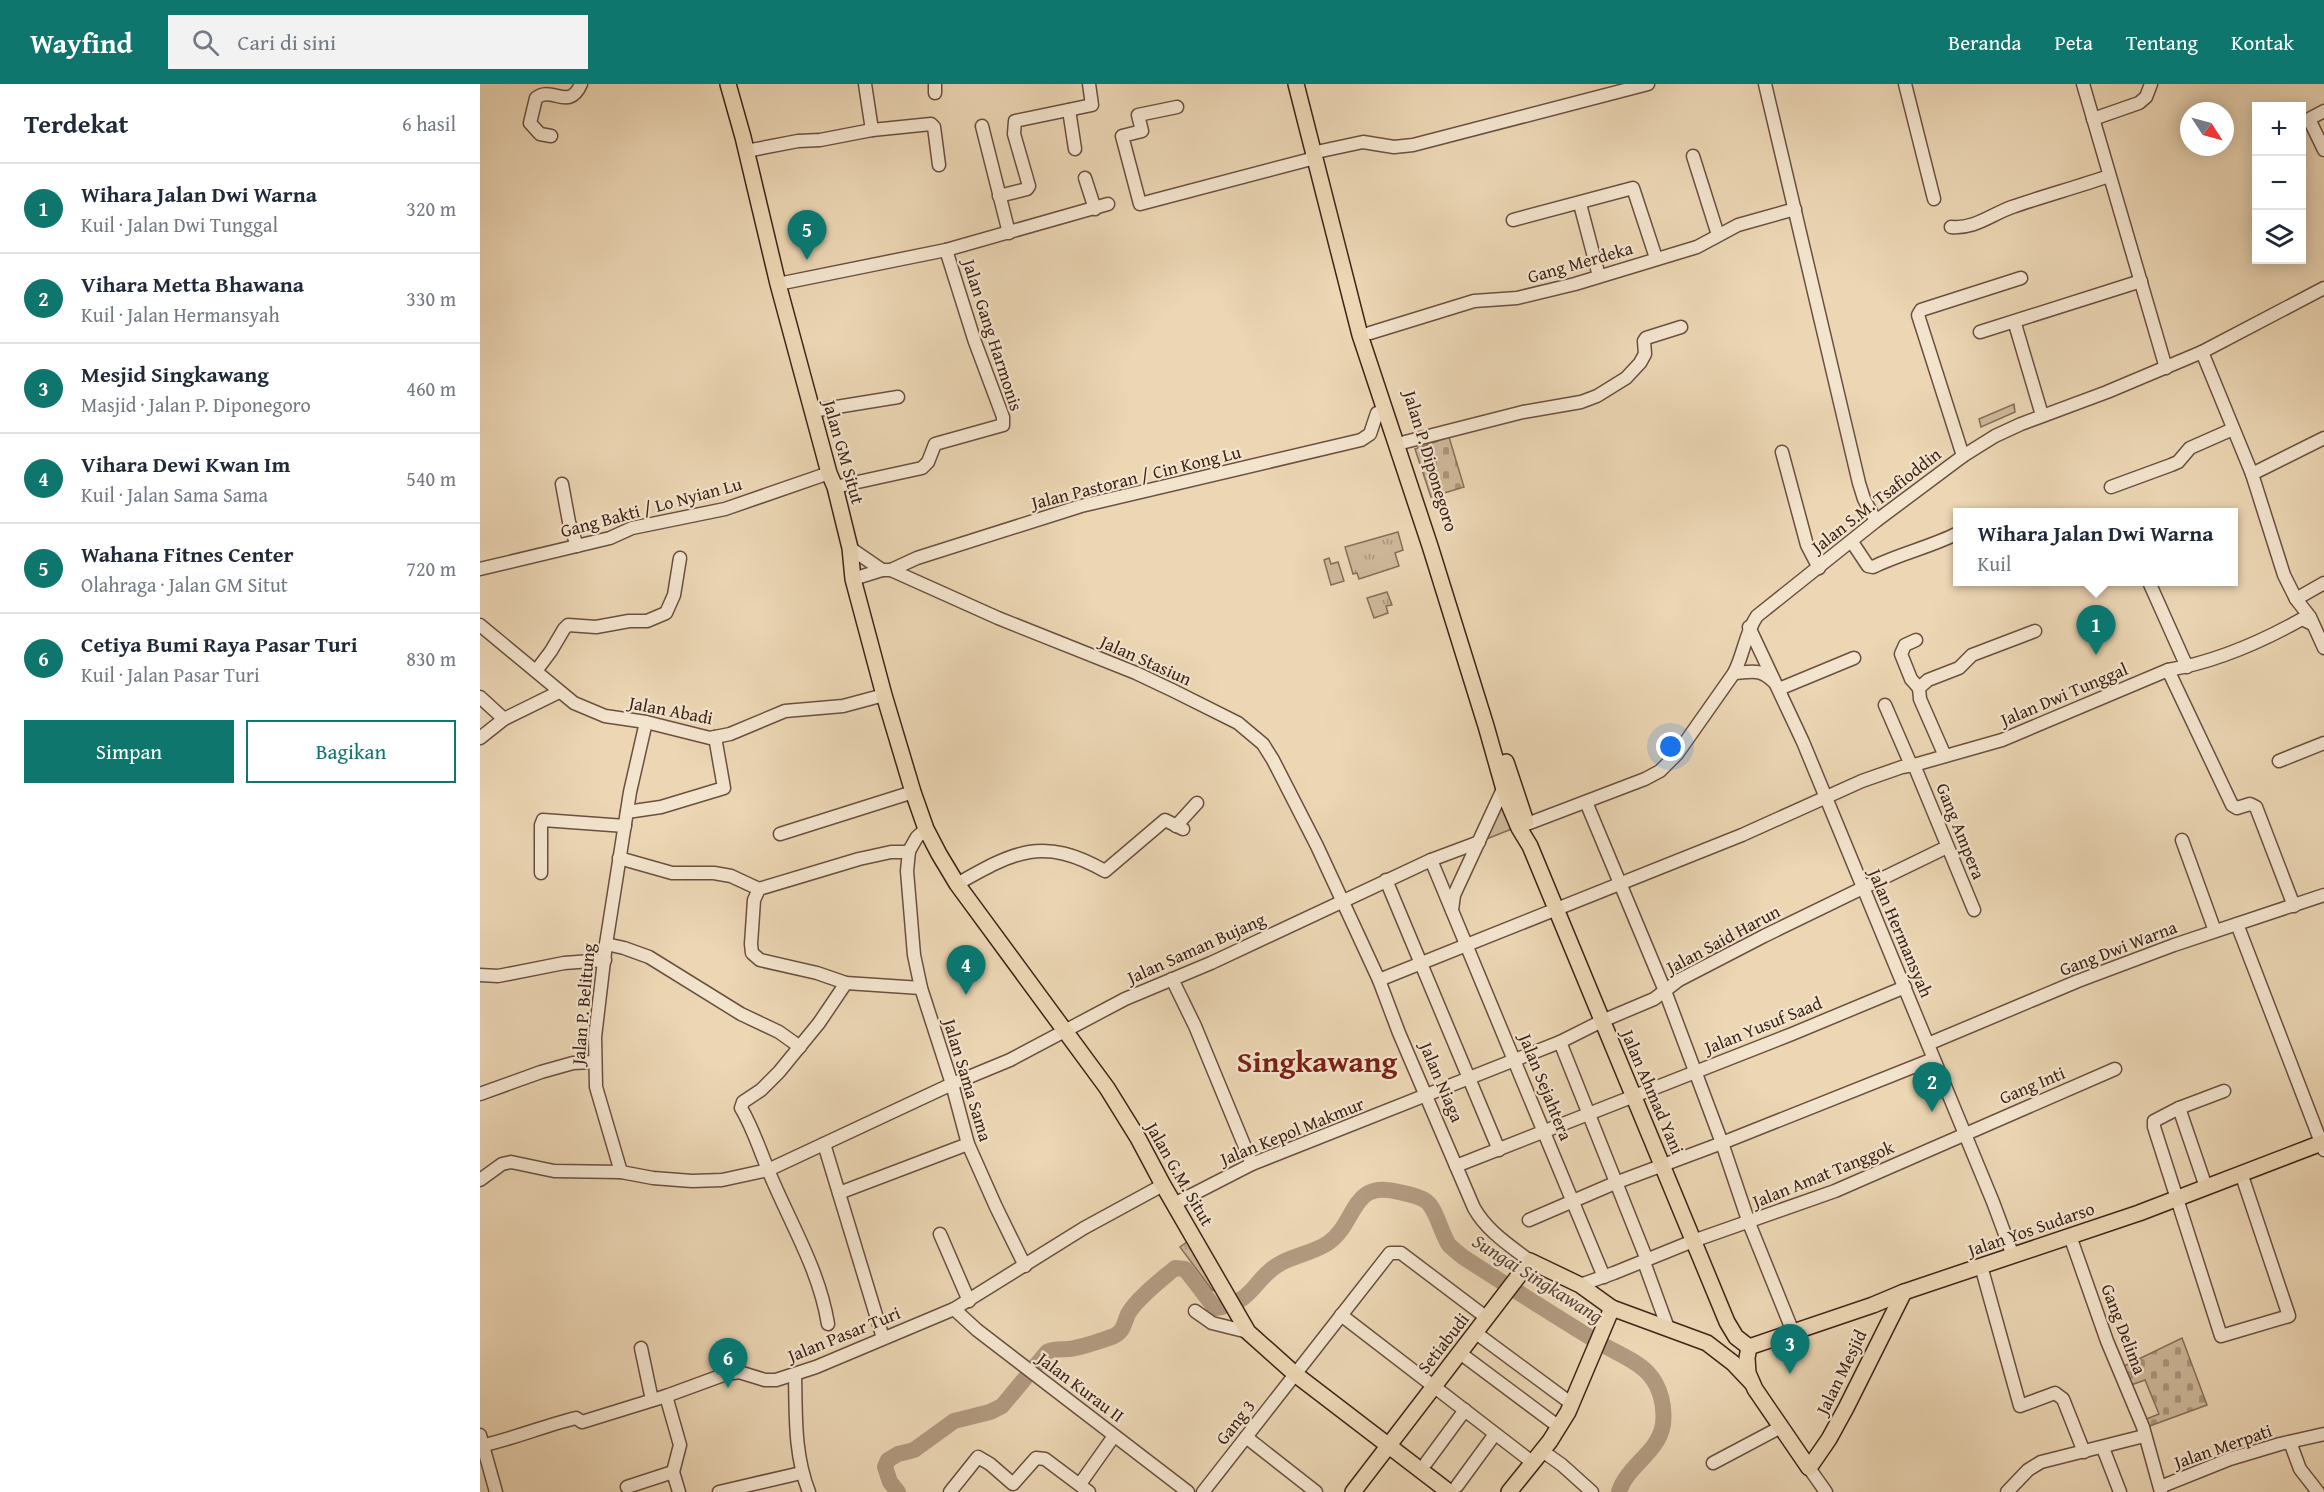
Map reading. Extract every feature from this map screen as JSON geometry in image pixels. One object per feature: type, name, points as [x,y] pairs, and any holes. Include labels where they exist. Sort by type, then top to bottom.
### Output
[{"type":"main road","name":"Jalan GM Situt","points":[[728,84],[778,284],[850,548],[853,579],[884,694],[926,829]]},
{"type":"main road","name":"Jalan P. Diponegoro","points":[[1296,84],[1344,252],[1370,333],[1373,360],[1404,442],[1498,742],[1527,824],[1530,846]]},
{"type":"main road","name":"Jalan P. Diponegoro","points":[[1305,84],[1341,265],[1373,360],[1503,789],[1519,828],[1530,846]]},
{"type":"main road","name":"Jalan G.M. Situt","points":[[926,829],[957,884],[1065,1030],[1138,1137],[1245,1327],[1295,1374],[1388,1446],[1453,1489]]},
{"type":"main road","name":"Jalan Ahmad Yani","points":[[1530,846],[1727,1322],[1736,1336],[1749,1347]]},
{"type":"main road","name":"Jalan Yos Sudarso","points":[[1749,1347],[2178,1198],[2241,1173],[2323,1145]]},
{"type":"main road","name":"Setiabudi","points":[[1353,1492],[1530,1261]]},
{"type":"main road","points":[[1530,1261],[1580,1285],[1612,1308],[1707,1343],[1733,1363],[1752,1383],[1809,1468]]},
{"type":"main road","name":"Jalan Mesjid","points":[[1809,1468],[1841,1417],[1904,1292]]},
{"type":"main road","points":[[1873,1305],[1886,1326]]},
{"type":"main road","points":[[1509,1492],[1559,1427],[1572,1404],[1612,1308]]},
{"type":"main road","points":[[1707,1343],[1722,1335],[1727,1322]]},
{"type":"main road","points":[[1749,1347],[1747,1358],[1752,1383]]},
{"type":"street","points":[[551,136],[540,134],[530,123],[536,98],[544,94],[569,98],[575,94],[581,84]]},
{"type":"street","points":[[865,84],[872,130]]},
{"type":"street","points":[[999,196],[1027,189],[1029,186],[1014,134],[1016,121],[1092,105],[1089,84]]},
{"type":"street","points":[[1177,107],[1138,115],[1142,131],[1122,136],[1140,204],[1369,142],[1394,147],[1413,145],[1648,84]]},
{"type":"street","points":[[1765,84],[1862,491],[1876,521]]},
{"type":"street","points":[[1905,84],[1934,199]]},
{"type":"street","points":[[2083,84],[2166,368]]},
{"type":"street","points":[[2093,119],[2139,103],[2146,97],[2151,84]]},
{"type":"street","points":[[1069,110],[1075,149]]},
{"type":"street","points":[[2324,111],[2309,118],[2324,150]]},
{"type":"street","points":[[746,151],[798,141],[856,135],[872,130],[932,124],[939,165]]},
{"type":"street","points":[[982,126],[1009,233]]},
{"type":"street","points":[[1694,156],[1718,235]]},
{"type":"street","points":[[1951,227],[1970,226],[2012,207],[2109,176]]},
{"type":"street","points":[[1085,178],[1095,209]]},
{"type":"street","points":[[1513,220],[1580,204],[1633,188],[1656,258]]},
{"type":"street","points":[[778,284],[946,250],[1108,204]]},
{"type":"street","points":[[1580,204],[1599,276]]},
{"type":"street","name":"Gang Merdeka","points":[[1370,333],[1464,304],[1517,298],[1599,276],[1697,247],[1738,225],[1795,209]]},
{"type":"street","name":"Jalan Gang Harmonis","points":[[832,480],[922,468],[928,462],[935,444],[1003,425],[1003,417],[975,342],[946,250]]},
{"type":"street","points":[[1963,456],[1918,315],[1921,310],[2021,278]]},
{"type":"street","points":[[1980,332],[2141,281]]},
{"type":"street","name":"Jalan S.M. Tsafioddin","points":[[1527,824],[1646,779],[1665,768],[1734,673],[1742,655],[1749,627],[1765,608],[1963,456],[1995,436],[2042,415],[2202,352],[2324,288]]},
{"type":"street","points":[[2015,324],[2042,415]]},
{"type":"street","points":[[1404,442],[1523,412],[1590,399],[1608,391],[1626,378],[1644,358],[1646,338],[1681,327]]},
{"type":"street","points":[[2202,352],[2252,474],[2273,544],[2297,600],[2306,611],[2307,621],[2324,648]]},
{"type":"street","points":[[812,411],[898,397]]},
{"type":"street","name":"Jalan Pastoran / Cin Kong Lu","points":[[853,579],[1081,506],[1361,440],[1370,434],[1377,413]]},
{"type":"street","points":[[2112,487],[2178,462],[2190,448],[2234,429]]},
{"type":"street","points":[[2252,474],[2324,438]]},
{"type":"street","points":[[1782,452],[1807,545],[1819,568]]},
{"type":"street","name":"Gang Bakti / Lo Nyian Lu","points":[[480,568],[610,538],[632,528],[725,509],[832,480]]},
{"type":"street","points":[[562,484],[569,522],[577,546]]},
{"type":"street","points":[[1852,542],[1868,566],[1873,567],[1925,546],[1937,544],[1953,536]]},
{"type":"street","name":"Jalan Stasiun","points":[[850,548],[887,570],[998,618],[1136,673],[1238,723],[1263,744],[1273,759],[1317,846],[1341,902]]},
{"type":"street","points":[[536,671],[568,626],[596,627],[629,621],[647,621],[666,614],[674,595],[681,558]]},
{"type":"street","points":[[2297,600],[2324,583]]},
{"type":"street","points":[[2151,586],[2187,667]]},
{"type":"street","name":"Jalan Dwi Tunggal","points":[[1379,980],[1742,836],[1862,780],[2002,740],[2168,670],[2187,667],[2307,621]]},
{"type":"street","name":"Jalan Abadi","points":[[480,625],[574,703],[605,716],[646,722],[710,738],[730,734],[785,711],[843,706],[884,694]]},
{"type":"street","name":"Jalan Hermansyah","points":[[1749,627],[1778,687],[1825,796],[1993,1202],[2013,1256]]},
{"type":"street","points":[[1919,688],[1928,680],[1959,668],[1972,655],[2035,631]]},
{"type":"street","points":[[1916,640],[1905,645],[1901,654],[1911,679],[1919,688],[1920,699],[1945,756]]},
{"type":"street","points":[[1734,673],[1762,672],[1778,687],[1854,658]]},
{"type":"street","points":[[2168,670],[2232,805],[2237,808],[2250,804],[2256,807],[2294,906]]},
{"type":"street","points":[[480,738],[504,719],[559,692]]},
{"type":"street","points":[[480,697],[504,719]]},
{"type":"street","name":"Gang Ampera","points":[[1884,705],[1974,910]]},
{"type":"street","name":"Jalan P. Belitung","points":[[621,1172],[596,1087],[594,1062],[597,1012],[605,960],[610,945],[620,858],[625,826],[632,812],[633,776],[646,722]]},
{"type":"street","points":[[632,812],[690,799],[724,788],[715,737]]},
{"type":"street","points":[[2279,761],[2324,743]]},
{"type":"street","points":[[1452,911],[1454,895],[1503,789]]},
{"type":"street","points":[[780,834],[913,792]]},
{"type":"street","points":[[1587,802],[1665,991],[1696,1071],[1749,1223],[1793,1332]]},
{"type":"street","points":[[957,884],[1017,854],[1038,850],[1073,855],[1105,871],[1108,870],[1140,839],[1165,820],[1179,828],[1197,803]]},
{"type":"street","points":[[540,873],[543,820],[625,826]]},
{"type":"street","points":[[620,858],[672,873],[714,873],[731,876],[759,889],[859,859],[891,852],[909,852],[917,837],[926,829]]},
{"type":"street","points":[[2182,840],[2215,931]]},
{"type":"street","name":"Jalan Saman Bujang","points":[[1065,1030],[1125,999],[1211,963],[1386,880],[1479,842]]},
{"type":"street","name":"Jalan Said Harun","points":[[1515,1060],[1654,999],[1679,980],[1947,847]]},
{"type":"street","name":"Jalan Sama Sama","points":[[909,852],[908,903],[914,955],[921,988],[952,1084],[968,1144],[1025,1266]]},
{"type":"street","name":"Jalan Sejahtera","points":[[1431,860],[1604,1277]]},
{"type":"street","points":[[1386,880],[1499,1150]]},
{"type":"street","points":[[759,889],[754,900],[751,944],[755,956],[760,960],[817,973],[846,983],[921,988]]},
{"type":"street","name":"Gang Dwi Warna","points":[[1928,1044],[2078,981],[2215,931],[2324,895]]},
{"type":"street","name":"Jalan Niaga","points":[[1341,902],[1379,980],[1426,1096],[1482,1222],[1530,1261]]},
{"type":"street","points":[[2237,924],[2323,1145]]},
{"type":"street","points":[[610,945],[649,957],[741,1014],[779,1032],[800,1047]]},
{"type":"street","points":[[480,975],[498,976],[564,963],[605,960]]},
{"type":"street","points":[[1172,980],[1195,1026],[1252,1164]]},
{"type":"street","points":[[828,1324],[812,1268],[747,1117],[741,1108],[743,1102],[761,1090],[800,1047],[824,1017],[846,983]]},
{"type":"street","name":"Jalan Yusuf Saad","points":[[1456,1166],[1792,1034],[1905,987]]},
{"type":"street","points":[[480,1180],[502,1164],[511,1162],[554,1171],[621,1172],[653,1178],[692,1181],[723,1180],[768,1170],[952,1084],[1010,1060],[1065,1030]]},
{"type":"street","points":[[1560,1042],[1646,1261],[1668,1328]]},
{"type":"street","points":[[1529,1220],[1573,1200],[1933,1059]]},
{"type":"street","name":"Jalan Kepol Makmur","points":[[1174,1204],[1252,1164],[1515,1060]]},
{"type":"street","points":[[480,1094],[541,1071],[573,1063],[594,1062]]},
{"type":"street","name":"Gang Inti","points":[[1964,1134],[2115,1069]]},
{"type":"street","points":[[2224,1091],[2179,1108],[2154,1121],[2155,1133],[2221,1336],[2289,1316],[2241,1173]]},
{"type":"street","points":[[2179,1108],[2206,1187]]},
{"type":"street","name":"Jalan Amat Tanggok","points":[[1604,1277],[1694,1241],[1835,1191],[1964,1134]]},
{"type":"street","points":[[824,1144],[883,1338]]},
{"type":"street","points":[[839,1193],[968,1144]]},
{"type":"street","name":"Jalan Pasar Turi","points":[[481,1442],[522,1436],[547,1425],[576,1418],[582,1422],[666,1396],[726,1374],[739,1372],[765,1380],[776,1380],[795,1375],[954,1309],[1084,1228],[1163,1185]]},
{"type":"street","points":[[940,1234],[969,1301]]},
{"type":"street","name":"Gang Delima","points":[[2070,1236],[2108,1341],[2143,1427],[2144,1436]]},
{"type":"street","name":"Gang 3","points":[[1204,1492],[1387,1256],[1398,1252],[1487,1318]]},
{"type":"street","points":[[1981,1266],[2020,1406],[2055,1393],[2059,1394],[2084,1452]]},
{"type":"street","points":[[1580,1285],[1604,1277]]},
{"type":"street","name":"Jalan Kurau II","points":[[954,1309],[1016,1361],[1188,1492]]},
{"type":"street","points":[[1195,1311],[1212,1323],[1245,1327]]},
{"type":"street","points":[[1341,1315],[1495,1434],[1536,1456],[1562,1465],[1592,1492]]},
{"type":"street","points":[[1476,1333],[1572,1404]]},
{"type":"street","points":[[641,1348],[652,1400]]},
{"type":"street","points":[[1460,1353],[1559,1427]]},
{"type":"street","points":[[795,1375],[797,1450],[801,1473],[809,1492]]},
{"type":"street","points":[[666,1396],[680,1445],[673,1472],[679,1492]]},
{"type":"street","points":[[1426,1463],[1465,1410]]},
{"type":"street","points":[[1713,1463],[1781,1427]]},
{"type":"street","points":[[1453,1489],[1495,1434]]},
{"type":"street","name":"Jalan Merpati","points":[[2144,1436],[2160,1490],[2229,1460],[2324,1434]]},
{"type":"street","points":[[951,1492],[974,1459],[982,1458],[1010,1488],[1032,1461],[1039,1458],[1045,1459],[1084,1488],[1114,1436]]},
{"type":"street","points":[[2007,1492],[2028,1470],[2041,1462],[2144,1436]]},
{"type":"street","points":[[1246,1437],[1316,1492]]},
{"type":"street","points":[[481,1442],[496,1492]]},
{"type":"street","points":[[2290,1442],[2300,1469],[2318,1492]]},
{"type":"street","points":[[2103,1448],[2120,1492]]},
{"type":"street","points":[[1809,1468],[1826,1492]]},
{"type":"street","points":[[627,1487],[673,1472]]},
{"type":"street","points":[[719,1492],[801,1473]]},
{"type":"green space","points":[[2014,404],[2015,412],[1981,427],[1979,419]]},
{"type":"green space","points":[[1449,437],[1464,487],[1431,497],[1415,449]]},
{"type":"green space","points":[[1398,532],[1403,550],[1395,553],[1399,566],[1359,579],[1357,573],[1353,574],[1345,547]]},
{"type":"green space","points":[[1329,558],[1331,564],[1338,562],[1344,581],[1331,585],[1324,560]]},
{"type":"green space","points":[[1387,592],[1392,605],[1386,606],[1388,613],[1374,618],[1367,598]]},
{"type":"green space","points":[[1500,808],[1504,810],[1514,828],[1484,840]]},
{"type":"green space","points":[[1187,1242],[1219,1292],[1212,1290],[1180,1247]]},
{"type":"green space","points":[[2182,1338],[2207,1405],[2147,1427],[2144,1420],[2159,1414],[2145,1380],[2131,1385],[2122,1367]]},
{"type":"waterway","name":"Sungai Singkawang","points":[[898,1492],[890,1482],[885,1467],[888,1460],[898,1454],[914,1450],[954,1421],[990,1412],[1002,1406],[1047,1352],[1080,1347],[1120,1332],[1128,1314],[1137,1302],[1175,1268],[1185,1269],[1215,1308],[1228,1305],[1246,1296],[1271,1269],[1328,1243],[1338,1234],[1363,1197],[1371,1192],[1383,1190],[1410,1194],[1426,1201],[1433,1209],[1449,1245],[1463,1257],[1581,1332],[1625,1356],[1648,1373],[1659,1391],[1663,1404],[1663,1424],[1656,1443],[1629,1474],[1619,1492]]},
{"type":"place","name":"Wahana Fitnes Center","points":[[807,260]]},
{"type":"place","name":"Wihara Jalan Dwi Warna","points":[[2096,655]]},
{"type":"place","name":"Vihara Dewi Kwan Im","points":[[966,995]]},
{"type":"place","name":"Vihara Metta Bhawana","points":[[1932,1112]]},
{"type":"place","name":"Mesjid Singkawang","points":[[1790,1374]]},
{"type":"place","name":"Cetiya Bumi Raya Pasar Turi","points":[[728,1388]]},
{"type":"district","name":"Singkawang","points":[[1317,1061]]}]
